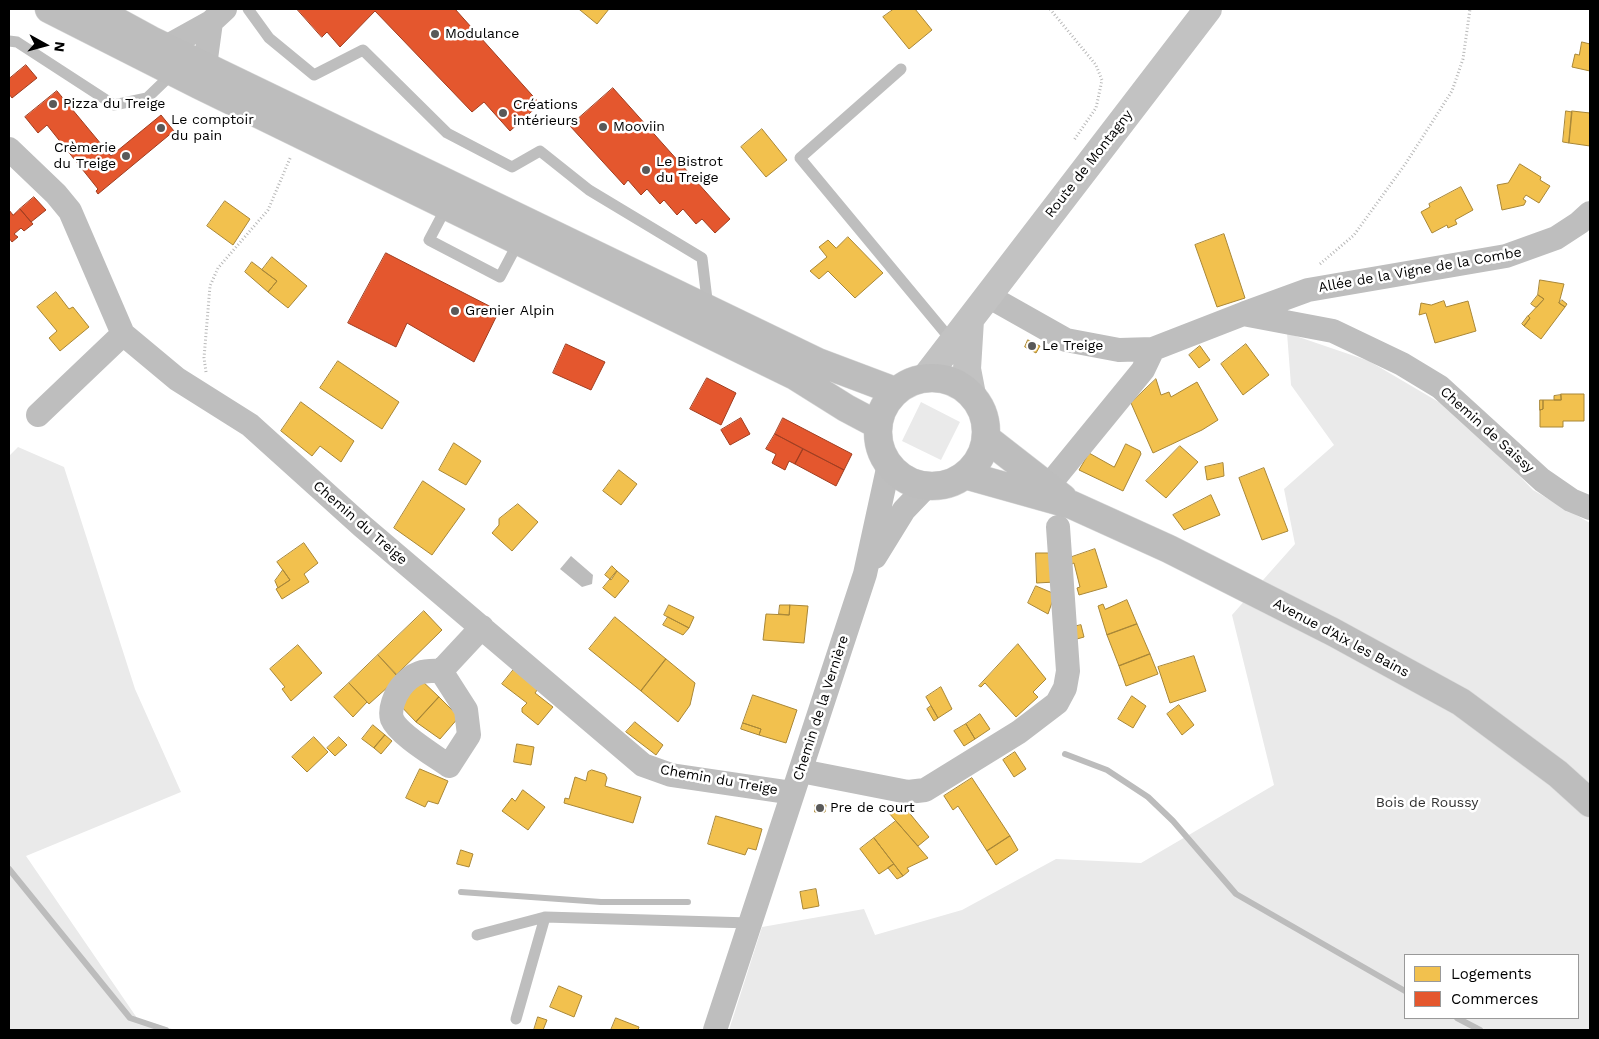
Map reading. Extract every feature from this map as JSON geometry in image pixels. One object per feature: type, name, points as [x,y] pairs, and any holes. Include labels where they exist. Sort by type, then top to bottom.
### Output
[{"type":"main road","points":[[49,9],[300,134],[796,376],[846,408],[878,425]]},
{"type":"main road","points":[[94,9],[204,66],[818,362],[895,392]]},
{"type":"main road","points":[[924,378],[942,378],[959,384],[972,395],[981,408],[986,423],[986,438],[982,452],[975,464],[965,475],[952,482],[938,486],[926,486],[908,481],[894,472],[878,442],[878,425],[886,401],[895,392],[909,382],[924,378]]},
{"type":"main road","points":[[986,438],[1049,485],[1065,516]]},
{"type":"main road","points":[[965,475],[1065,516]]},
{"type":"main road","name":"Avenue d'Aix les Bains","points":[[1065,516],[1169,549],[1461,702],[1558,774],[1590,803]]},
{"type":"street","name":"Route de Montagny","points":[[924,378],[1208,9]]},
{"type":"street","points":[[166,47],[218,15]]},
{"type":"street","points":[[204,66],[218,15]]},
{"type":"street","name":"Chemin du Treige","points":[[9,149],[70,210],[123,334],[177,379],[210,398],[250,425],[362,526],[643,766],[671,774],[797,782],[908,792],[926,790],[1019,732],[1057,703],[1065,688],[1068,671],[1065,516]]},
{"type":"street","name":"Allée de la Vigne de la Combe","points":[[1243,314],[1308,290],[1506,256],[1556,238],[1579,223],[1590,213]]},
{"type":"street","points":[[988,296],[1066,340],[1119,350],[1153,349],[1243,314]]},
{"type":"street","name":"Chemin de Saissy","points":[[1243,314],[1333,330],[1402,364],[1440,387],[1542,480],[1571,500],[1590,508]]},
{"type":"street","points":[[970,320],[967,369],[972,395]]},
{"type":"street","points":[[38,415],[123,334]]},
{"type":"street","points":[[1049,485],[1143,370],[1153,349]]},
{"type":"street","name":"Chemin de la Vernière","points":[[715,1030],[865,574],[889,464]]},
{"type":"street","name":"Chemin de la Vernière","points":[[865,574],[904,510],[926,486]]},
{"type":"street","points":[[442,671],[482,627]]},
{"type":"lane","points":[[248,9],[269,38],[314,75],[363,50],[447,133],[512,167],[540,151],[590,190],[702,258],[708,309]]},
{"type":"lane","points":[[9,42],[18,42],[114,104],[147,98],[174,72]]},
{"type":"lane","points":[[902,68],[800,158],[952,341]]},
{"type":"lane","points":[[447,206],[429,240],[500,277],[519,241]]},
{"type":"lane","points":[[477,935],[545,917],[750,923]]},
{"type":"lane","points":[[516,1019],[545,917]]},
{"type":"path","points":[[1050,9],[1096,65],[1102,80],[1096,108],[1073,141]]},
{"type":"path","points":[[1318,266],[1354,235],[1406,162],[1452,92],[1463,59],[1470,9]]},
{"type":"path","points":[[210,398],[204,358],[210,286],[218,268],[268,210],[300,134]]},
{"type":"green space","name":"Bois de Roussy","points":[[1287,333],[1369,361],[1459,414],[1533,490],[1590,523],[1590,1030],[729,1030],[762,927],[864,909],[875,935],[962,910],[1056,859],[1141,863],[1274,785],[1232,615],[1295,544],[1284,489],[1334,445],[1291,385]]},
{"type":"green space","points":[[921,402],[960,422],[941,460],[902,441]]},
{"type":"green space","points":[[18,447],[64,467],[135,689],[181,792],[26,856],[137,1018],[175,1030],[9,1030],[9,456]]},
{"type":"shaded area","points":[[571,556],[593,575],[592,584],[582,587],[560,569]]},
{"type":"building: Logements","points":[[581,9],[609,9],[597,24]]},
{"type":"building: Logements","points":[[894,9],[915,9],[932,30],[909,49],[883,17]]},
{"type":"building: Logements","points":[[1582,42],[1590,44],[1590,71],[1572,67],[1575,54],[1579,55]]},
{"type":"building: Logements","points":[[1566,111],[1572,112],[1569,143],[1563,142]]},
{"type":"building: Logements","points":[[1572,111],[1590,113],[1590,146],[1569,143]]},
{"type":"building: Logements","points":[[762,129],[787,160],[766,177],[741,147]]},
{"type":"building: Logements","points":[[1520,164],[1541,177],[1540,180],[1550,186],[1539,203],[1526,195],[1523,199],[1526,201],[1524,205],[1502,210],[1497,185],[1508,183]]},
{"type":"building: Logements","points":[[1461,187],[1473,210],[1455,220],[1457,224],[1448,228],[1447,225],[1432,233],[1421,212],[1430,207],[1429,204]]},
{"type":"building: Logements","points":[[225,201],[250,219],[233,245],[207,226]]},
{"type":"building: Logements","points":[[1224,234],[1245,298],[1217,307],[1195,245]]},
{"type":"building: Logements","points":[[848,237],[883,273],[855,298],[828,271],[819,279],[810,271],[827,257],[819,247],[828,240],[836,248]]},
{"type":"building: Logements","points":[[272,257],[307,286],[288,308],[268,292],[277,281],[262,270]]},
{"type":"building: Logements","points":[[252,262],[277,281],[268,292],[245,272]]},
{"type":"building: Logements","points":[[1540,280],[1564,284],[1559,303],[1565,307],[1541,339],[1524,326],[1530,318],[1528,316],[1544,299],[1538,295]]},
{"type":"building: Logements","points":[[56,292],[69,309],[73,307],[89,327],[60,351],[49,338],[57,331],[37,307]]},
{"type":"building: Logements","points":[[1538,295],[1544,299],[1535,307],[1531,304]]},
{"type":"building: Logements","points":[[1562,300],[1567,304],[1565,307],[1559,303]]},
{"type":"building: Logements","points":[[1444,301],[1446,307],[1468,301],[1476,331],[1435,343],[1426,313],[1419,315],[1421,303],[1431,305]]},
{"type":"building: Logements","points":[[1528,316],[1530,318],[1524,326],[1522,324]]},
{"type":"building: Logements","name":"Le Treige","points":[[1028,340],[1040,346],[1036,353],[1025,347]]},
{"type":"building: Logements","points":[[1246,344],[1269,375],[1243,395],[1221,364]]},
{"type":"building: Logements","points":[[1200,346],[1210,360],[1199,368],[1189,355]]},
{"type":"building: Logements","points":[[338,361],[399,402],[382,429],[320,388]]},
{"type":"building: Logements","points":[[1156,379],[1161,395],[1169,392],[1171,397],[1197,382],[1218,420],[1202,430],[1153,453],[1131,403]]},
{"type":"building: Logements","points":[[1561,394],[1584,394],[1584,421],[1563,421],[1563,427],[1540,427],[1540,410],[1543,409],[1543,400],[1561,400]]},
{"type":"building: Logements","points":[[1561,395],[1561,400],[1554,400],[1554,396]]},
{"type":"building: Logements","points":[[1540,400],[1543,400],[1543,409],[1540,410]]},
{"type":"building: Logements","points":[[301,402],[354,441],[341,462],[320,446],[312,456],[281,431]]},
{"type":"building: Logements","points":[[454,443],[481,461],[466,485],[439,470]]},
{"type":"building: Logements","points":[[1126,444],[1140,451],[1141,454],[1123,491],[1079,470],[1089,453],[1114,467]]},
{"type":"building: Logements","points":[[1180,446],[1198,462],[1166,498],[1146,481]]},
{"type":"building: Logements","points":[[1223,463],[1224,476],[1207,480],[1205,467]]},
{"type":"building: Logements","points":[[1264,468],[1288,531],[1262,540],[1239,478]]},
{"type":"building: Logements","points":[[619,470],[637,484],[621,505],[603,491]]},
{"type":"building: Logements","points":[[423,481],[465,509],[432,555],[394,528]]},
{"type":"building: Logements","points":[[1211,495],[1220,515],[1184,530],[1173,515]]},
{"type":"building: Logements","points":[[518,504],[538,522],[512,551],[492,533],[499,525],[499,519]]},
{"type":"building: Logements","points":[[304,543],[318,563],[304,574],[309,582],[282,599],[276,589],[290,580],[277,562]]},
{"type":"building: Logements","points":[[1095,549],[1107,587],[1079,595],[1077,588],[1080,587],[1074,563],[1070,565],[1069,558]]},
{"type":"building: Logements","points":[[1036,553],[1053,553],[1055,582],[1037,583]]},
{"type":"building: Logements","points":[[612,566],[617,571],[611,580],[605,575]]},
{"type":"building: Logements","points":[[283,570],[290,580],[278,588],[275,581]]},
{"type":"building: Logements","points":[[617,571],[629,581],[615,598],[603,588]]},
{"type":"building: Logements","points":[[1036,586],[1055,594],[1048,614],[1028,603]]},
{"type":"building: Logements","points":[[1127,600],[1137,624],[1107,635],[1098,606],[1103,604],[1105,609]]},
{"type":"building: Logements","points":[[669,605],[694,617],[689,628],[664,615]]},
{"type":"building: Logements","points":[[780,605],[790,605],[789,615],[779,614]]},
{"type":"building: Logements","points":[[790,605],[808,606],[804,643],[763,640],[766,614],[789,615]]},
{"type":"building: Logements","points":[[424,611],[442,630],[396,675],[378,655]]},
{"type":"building: Logements","points":[[615,617],[666,659],[641,691],[589,649]]},
{"type":"building: Logements","points":[[668,617],[689,628],[683,635],[663,625]]},
{"type":"building: Logements","points":[[1137,624],[1150,654],[1119,666],[1107,635]]},
{"type":"building: Logements","points":[[1081,625],[1084,637],[1077,639],[1073,627]]},
{"type":"building: Logements","points":[[1018,644],[1046,679],[1033,692],[1038,697],[1016,717],[985,683],[981,687],[979,686]]},
{"type":"building: Logements","points":[[298,645],[322,673],[291,701],[282,689],[285,687],[270,669]]},
{"type":"building: Logements","points":[[1150,654],[1158,674],[1126,686],[1119,666]]},
{"type":"building: Logements","points":[[378,655],[399,677],[369,704],[349,683]]},
{"type":"building: Logements","points":[[1194,656],[1206,691],[1170,703],[1158,667]]},
{"type":"building: Logements","points":[[666,659],[695,683],[690,705],[678,722],[641,691]]},
{"type":"building: Logements","points":[[519,663],[543,682],[535,693],[553,707],[538,725],[522,712],[522,708],[527,703],[502,684]]},
{"type":"building: Logements","points":[[418,677],[439,697],[416,722],[396,701]]},
{"type":"building: Logements","points":[[349,683],[367,702],[353,717],[334,697]]},
{"type":"building: Logements","points":[[941,687],[952,709],[938,718],[926,697]]},
{"type":"building: Logements","points":[[753,695],[797,710],[786,743],[759,735],[761,729],[743,723]]},
{"type":"building: Logements","points":[[1132,696],[1146,706],[1133,728],[1118,719]]},
{"type":"building: Logements","points":[[439,697],[459,717],[440,739],[416,722]]},
{"type":"building: Logements","points":[[1179,705],[1194,725],[1182,735],[1167,714]]},
{"type":"building: Logements","points":[[931,706],[938,718],[934,721],[927,709]]},
{"type":"building: Logements","points":[[980,714],[990,729],[975,739],[966,724]]},
{"type":"building: Logements","points":[[635,722],[663,745],[656,755],[626,732]]},
{"type":"building: Logements","points":[[743,723],[761,729],[759,735],[741,729]]},
{"type":"building: Logements","points":[[966,724],[975,739],[964,746],[954,731]]},
{"type":"building: Logements","points":[[373,725],[385,735],[374,748],[362,739]]},
{"type":"building: Logements","points":[[385,735],[392,741],[381,754],[374,748]]},
{"type":"building: Logements","points":[[314,737],[328,752],[307,772],[292,757]]},
{"type":"building: Logements","points":[[339,737],[347,745],[335,756],[327,748]]},
{"type":"building: Logements","points":[[517,744],[534,747],[531,765],[514,762]]},
{"type":"building: Logements","points":[[1015,752],[1026,769],[1014,777],[1003,760]]},
{"type":"building: Logements","points":[[420,769],[448,781],[438,804],[428,801],[425,807],[406,798]]},
{"type":"building: Logements","points":[[592,770],[605,774],[607,778],[605,786],[641,797],[633,823],[564,803],[565,798],[569,799],[575,777],[586,781],[588,772]]},
{"type":"building: Logements","points":[[972,778],[1010,836],[987,851],[958,806],[953,810],[944,796]]},
{"type":"building: Logements","points":[[523,790],[545,807],[528,830],[502,811],[512,798],[515,801]]},
{"type":"building: Logements","points":[[897,804],[902,804],[929,837],[918,846],[888,812]]},
{"type":"building: Logements","name":"Pre de court","points":[[815,805],[826,805],[825,812],[815,812]]},
{"type":"building: Logements","points":[[716,816],[762,829],[756,850],[748,848],[745,855],[708,844]]},
{"type":"building: Logements","points":[[896,821],[928,858],[907,868],[909,871],[903,876],[874,838]]},
{"type":"building: Logements","points":[[1010,836],[1018,850],[996,865],[987,851]]},
{"type":"building: Logements","points":[[874,838],[894,864],[879,874],[860,849]]},
{"type":"building: Logements","points":[[461,850],[473,854],[469,867],[457,864]]},
{"type":"building: Logements","points":[[894,864],[903,876],[897,879],[888,868]]},
{"type":"building: Logements","points":[[816,889],[819,906],[803,909],[800,892]]},
{"type":"building: Logements","points":[[559,986],[582,996],[574,1017],[550,1007]]},
{"type":"building: Logements","points":[[538,1017],[547,1020],[543,1030],[534,1030]]},
{"type":"building: Logements","points":[[616,1018],[639,1027],[638,1030],[611,1030]]},
{"type":"building: Commerces","points":[[297,9],[455,9],[540,104],[510,131],[484,102],[472,112],[375,11],[340,47],[327,32],[322,37]]},
{"type":"building: Commerces","points":[[26,65],[37,78],[12,98],[9,94],[9,79]]},
{"type":"building: Commerces","points":[[613,88],[730,219],[715,233],[702,219],[696,224],[683,209],[677,215],[664,200],[660,204],[647,189],[641,195],[628,180],[624,185],[570,126]]},
{"type":"building: Commerces","points":[[57,91],[111,156],[161,115],[174,131],[98,194],[96,191],[98,189],[47,125],[38,133],[25,117]]},
{"type":"building: Commerces","points":[[34,197],[46,210],[31,222],[20,209]]},
{"type":"building: Commerces","points":[[20,209],[33,224],[24,231],[21,228],[14,234],[18,237],[12,242],[9,238],[9,210],[13,215]]},
{"type":"building: Commerces","points":[[386,253],[499,311],[474,362],[407,323],[396,347],[348,323]]},
{"type":"building: Commerces","points":[[566,344],[605,362],[591,390],[553,373]]},
{"type":"building: Commerces","points":[[707,378],[736,393],[721,425],[690,409]]},
{"type":"building: Commerces","points":[[741,418],[750,434],[730,445],[721,430]]},
{"type":"building: Commerces","points":[[783,418],[852,454],[844,470],[775,434]]},
{"type":"building: Commerces","points":[[775,434],[803,449],[795,464],[789,461],[785,470],[772,463],[776,454],[766,449]]},
{"type":"building: Commerces","points":[[803,449],[844,470],[836,486],[795,464]]},
{"type":"waterway","points":[[1065,754],[1107,770],[1148,797],[1173,821],[1236,894],[1404,990]]},
{"type":"waterway","points":[[9,869],[130,1018],[166,1030]]},
{"type":"waterway","points":[[461,892],[601,902],[688,902]]},
{"type":"waterway","points":[[1459,1019],[1480,1030]]},
{"type":"place","name":"Modulance","points":[[435,34]]},
{"type":"place","name":"Pizza du Treige","points":[[53,104]]},
{"type":"place","name":"Créations intérieurs","points":[[503,113]]},
{"type":"place","name":"Mooviin","points":[[603,127]]},
{"type":"place","name":"Le comptoir du pain","points":[[161,128]]},
{"type":"place","name":"Crèmerie du Treige","points":[[126,156]]},
{"type":"place","name":"Le Bistrot du Treige","points":[[646,170]]},
{"type":"place","name":"Grenier Alpin","points":[[455,311]]},
{"type":"place","name":"Le Treige","points":[[1032,346]]},
{"type":"place","name":"Pre de court","points":[[820,808]]}]
